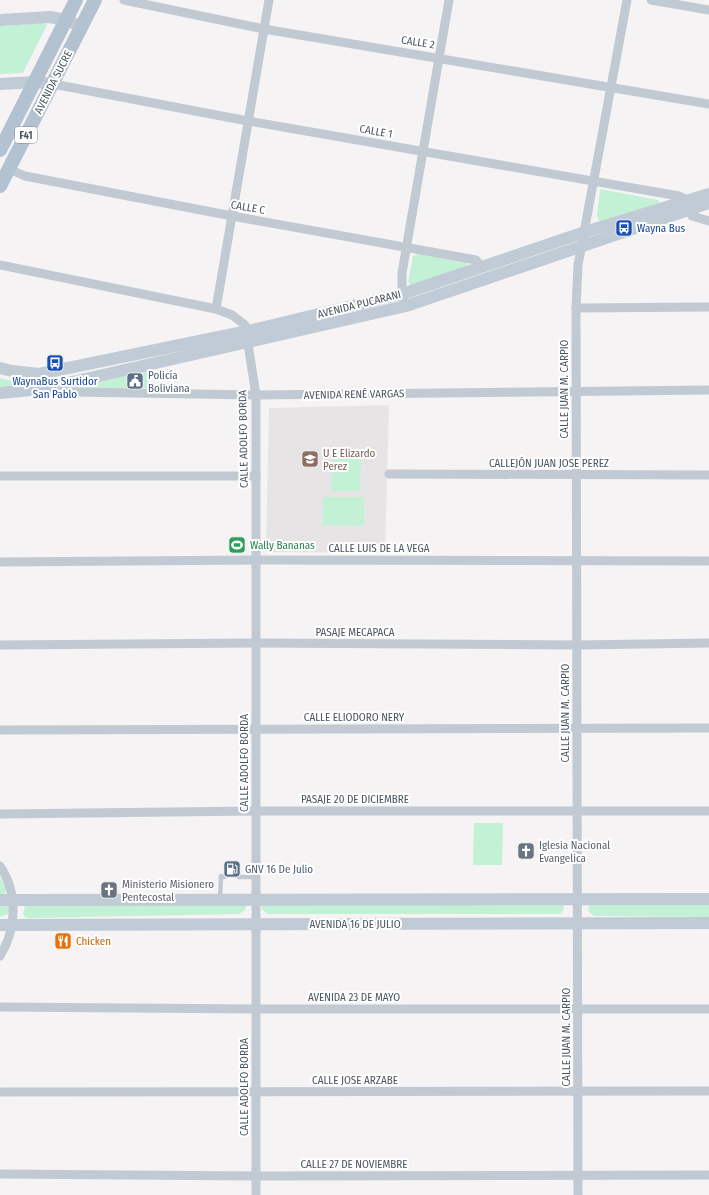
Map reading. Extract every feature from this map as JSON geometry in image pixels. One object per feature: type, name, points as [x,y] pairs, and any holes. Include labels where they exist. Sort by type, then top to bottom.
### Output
[{"type":"main road","name":"AVENIDA SUCRE","points":[[0,150],[76,0]]},
{"type":"main road","name":"AVENIDA SUCRE","points":[[0,186],[82,27],[89,2]]},
{"type":"main road","points":[[0,20],[50,17],[66,20],[82,27]]},
{"type":"main road","points":[[0,84],[35,82],[52,84]]},
{"type":"main road","name":"AVENIDA PUCARANI","points":[[0,368],[39,374],[406,306],[582,245],[687,206],[709,194]]},
{"type":"main road","name":"AVENIDA PUCARANI","points":[[40,389],[248,336],[402,294],[585,232],[687,206],[709,203]]},
{"type":"main road","points":[[39,374],[40,389]]},
{"type":"main road","name":"AVENIDA RENÉ VARGAS","points":[[0,393],[40,389]]},
{"type":"main road","points":[[0,900],[709,899]]},
{"type":"main road","name":"AVENIDA 16 DE JULIO","points":[[0,926],[709,923]]},
{"type":"street","name":"CALLE 2","points":[[124,0],[264,29],[439,57],[709,104]]},
{"type":"street","points":[[216,309],[269,0]]},
{"type":"street","points":[[406,306],[402,294],[402,273],[449,0]]},
{"type":"street","name":"CALLE JUAN M. CARPIO","points":[[578,1195],[578,899],[576,728],[578,645],[575,392],[576,308],[578,265],[627,0]]},
{"type":"street","points":[[651,0],[709,10]]},
{"type":"street","name":"CALLE 1","points":[[52,84],[594,183],[679,196],[687,206],[690,214],[696,219],[709,220]]},
{"type":"street","name":"CALLE C","points":[[9,169],[25,176],[232,216],[406,246],[476,260],[482,267]]},
{"type":"street","points":[[0,265],[216,309],[241,320],[248,336]]},
{"type":"street","points":[[576,308],[709,307]]},
{"type":"street","name":"CALLE ADOLFO BORDA","points":[[248,336],[256,396],[256,1195]]},
{"type":"street","name":"AVENIDA RENÉ VARGAS","points":[[40,389],[72,392],[256,396],[709,390]]},
{"type":"street","name":"CALLEJÓN JUAN JOSE PEREZ","points":[[389,474],[709,474]]},
{"type":"street","points":[[0,476],[256,476]]},
{"type":"street","name":"CALLE LUIS DE LA VEGA","points":[[0,562],[256,560],[577,562],[709,561]]},
{"type":"street","name":"PASAJE MECAPACA","points":[[0,646],[255,643],[578,645],[709,643]]},
{"type":"street","name":"CALLE ELIODORO NERY","points":[[0,730],[709,728]]},
{"type":"street","name":"PASAJE 20 DE DICIEMBRE","points":[[0,814],[256,811],[709,811]]},
{"type":"street","points":[[0,866],[7,879],[13,900],[13,926],[8,941],[0,956]]},
{"type":"street","name":"AVENIDA 23 DE MAYO","points":[[0,1007],[256,1009],[709,1009]]},
{"type":"street","name":"CALLE JOSE ARZABE","points":[[0,1092],[709,1091]]},
{"type":"street","name":"CALLE 27 DE NOVIEMBRE","points":[[0,1174],[256,1176],[709,1175]]},
{"type":"lane","points":[[220,900],[221,876],[224,877]]},
{"type":"lane","points":[[239,877],[256,877]]},
{"type":"shaded area","points":[[389,405],[385,553],[266,552],[269,408]]},
{"type":"green space","points":[[43,23],[47,25],[23,73],[0,74],[0,26]]},
{"type":"green space","points":[[600,189],[658,200],[660,203],[600,222],[597,216]]},
{"type":"green space","points":[[418,254],[467,263],[468,267],[411,285],[408,282],[413,256]]},
{"type":"green space","points":[[149,368],[148,388],[67,390],[69,386]]},
{"type":"green space","points":[[0,378],[25,384],[26,387],[0,388]]},
{"type":"green space","points":[[333,450],[361,451],[360,491],[331,491]]},
{"type":"green space","points":[[323,497],[364,497],[364,526],[322,525]]},
{"type":"green space","points":[[474,823],[503,823],[502,865],[473,865]]},
{"type":"green space","points":[[0,877],[7,890],[4,894],[0,894]]},
{"type":"green space","points":[[592,903],[709,903],[709,917],[594,916],[588,911],[589,905]]},
{"type":"green space","points":[[0,904],[7,906],[9,910],[8,914],[0,917]]},
{"type":"green space","points":[[262,904],[563,905],[564,909],[560,914],[267,914],[262,909]]},
{"type":"green space","points":[[246,905],[246,909],[239,914],[29,918],[25,917],[23,913],[25,906]]},
{"type":"place","name":"Wayna Bus","points":[[624,228]]},
{"type":"place","name":"WaynaBus Surtidor San Pablo","points":[[55,363]]},
{"type":"place","name":"Policía Boliviana","points":[[135,381]]},
{"type":"place","name":"U E Elizardo Perez","points":[[310,459]]},
{"type":"place","name":"Wally Bananas","points":[[237,545]]},
{"type":"place","name":"Iglesia Nacional Evangelica","points":[[526,851]]},
{"type":"place","name":"GNV 16 De Julio","points":[[232,869]]},
{"type":"place","name":"Ministerio Misionero Pentecostal","points":[[109,890]]},
{"type":"place","name":"Chicken","points":[[63,941]]}]
